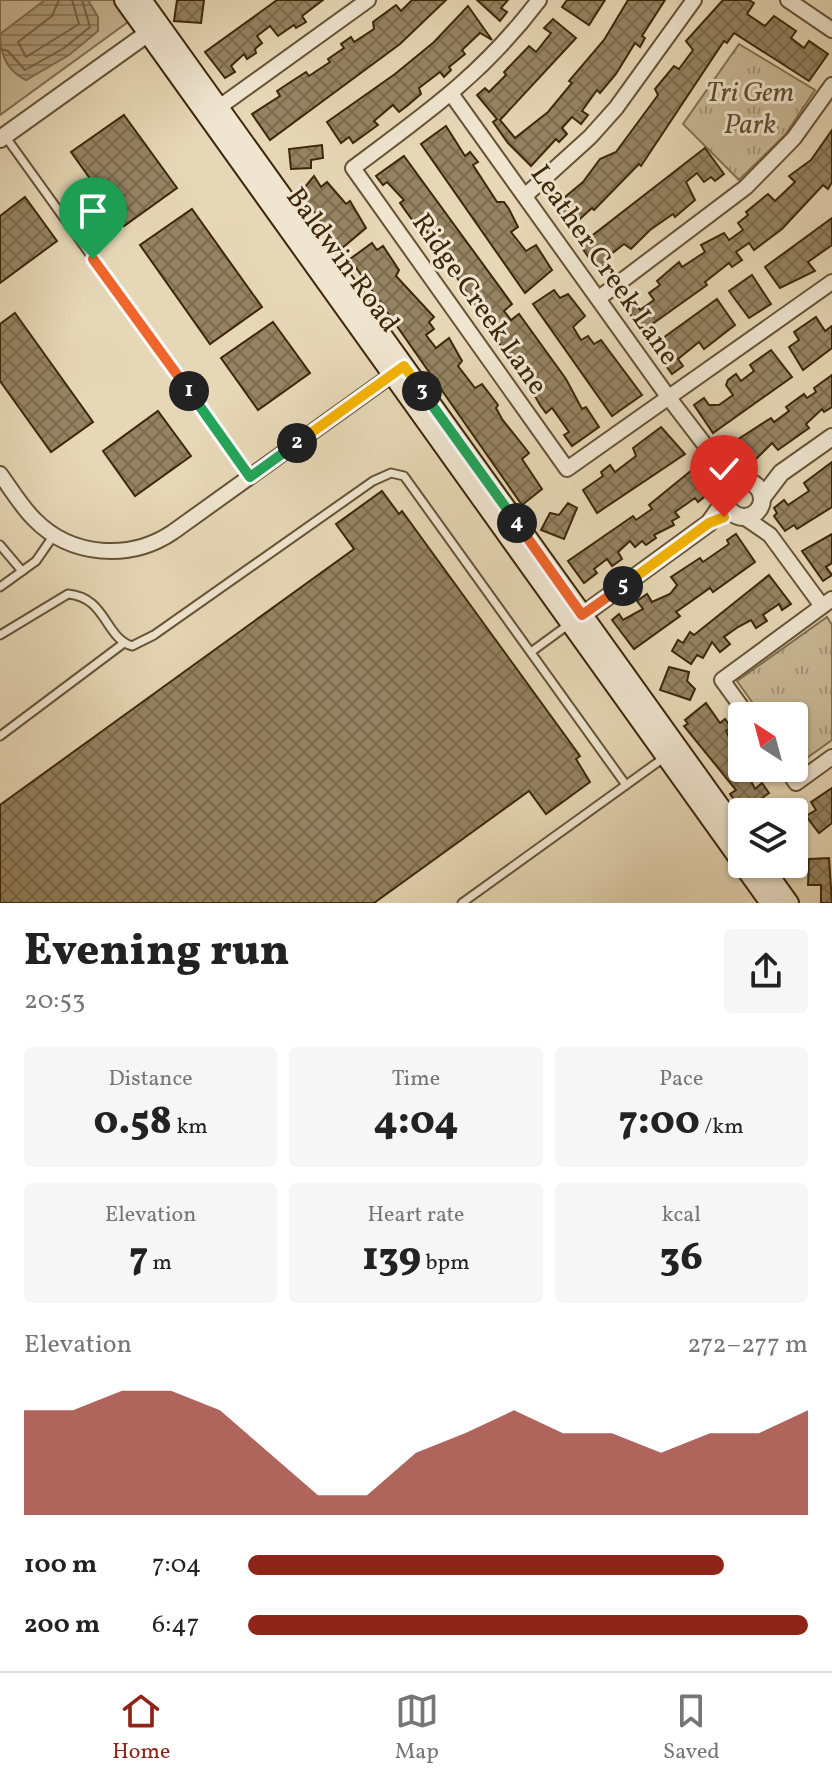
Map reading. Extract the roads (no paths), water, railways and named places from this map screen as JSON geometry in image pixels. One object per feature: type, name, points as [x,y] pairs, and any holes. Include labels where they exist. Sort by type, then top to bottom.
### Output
[{"type":"main road","name":"Baldwin Road","points":[[124,0],[154,29],[576,619],[728,819]]},
{"type":"main road","name":"Baldwin Road","points":[[142,0],[154,29]]},
{"type":"main road","name":"Baldwin Road","points":[[576,619],[666,757],[728,844]]},
{"type":"main road","name":"Baldwin Road","points":[[752,878],[770,903]]},
{"type":"main road","points":[[771,878],[789,903]]},
{"type":"street","points":[[213,112],[368,0]]},
{"type":"street","points":[[452,95],[500,50],[539,0]]},
{"type":"street","points":[[527,194],[590,137],[616,108],[694,0]]},
{"type":"street","points":[[788,0],[832,30]]},
{"type":"street","points":[[2,138],[154,29]]},
{"type":"street","points":[[599,298],[746,187],[794,138],[832,85]]},
{"type":"street","name":"Ridge Creek Lane","points":[[452,95],[353,168],[567,469],[669,398]]},
{"type":"street","name":"Leather Creek Lane","points":[[452,95],[527,194],[669,398],[718,462],[747,481]]},
{"type":"street","points":[[669,398],[832,282]]},
{"type":"street","points":[[0,474],[33,518],[54,535],[97,550],[142,548],[163,538],[398,370]]},
{"type":"street","points":[[709,523],[755,513],[781,473],[832,437]]},
{"type":"street","name":"Leather Creek Lane","points":[[718,462],[727,496]]},
{"type":"street","points":[[576,619],[709,523],[734,484],[781,473]]},
{"type":"street","points":[[747,481],[759,488],[770,535]]},
{"type":"street","points":[[727,496],[730,509],[770,535],[827,602],[722,680],[738,702]]},
{"type":"street","points":[[808,774],[832,757]]},
{"type":"lane","points":[[2,138],[250,477]]},
{"type":"lane","points":[[0,635],[68,594],[90,600],[124,643],[132,646],[154,635],[373,481],[391,473],[404,476],[626,785]]},
{"type":"lane","points":[[0,587],[36,561],[54,535]]},
{"type":"lane","points":[[0,545],[22,571]]},
{"type":"lane","points":[[531,652],[576,619]]},
{"type":"lane","points":[[0,736],[124,643]]},
{"type":"lane","points":[[462,903],[666,757]]},
{"type":"water","points":[[45,0],[88,0],[98,17],[98,31],[69,55],[26,80],[14,72],[6,61],[0,34]]},
{"type":"park label","name":"Tri Gem Park","points":[[750,107]]}]
